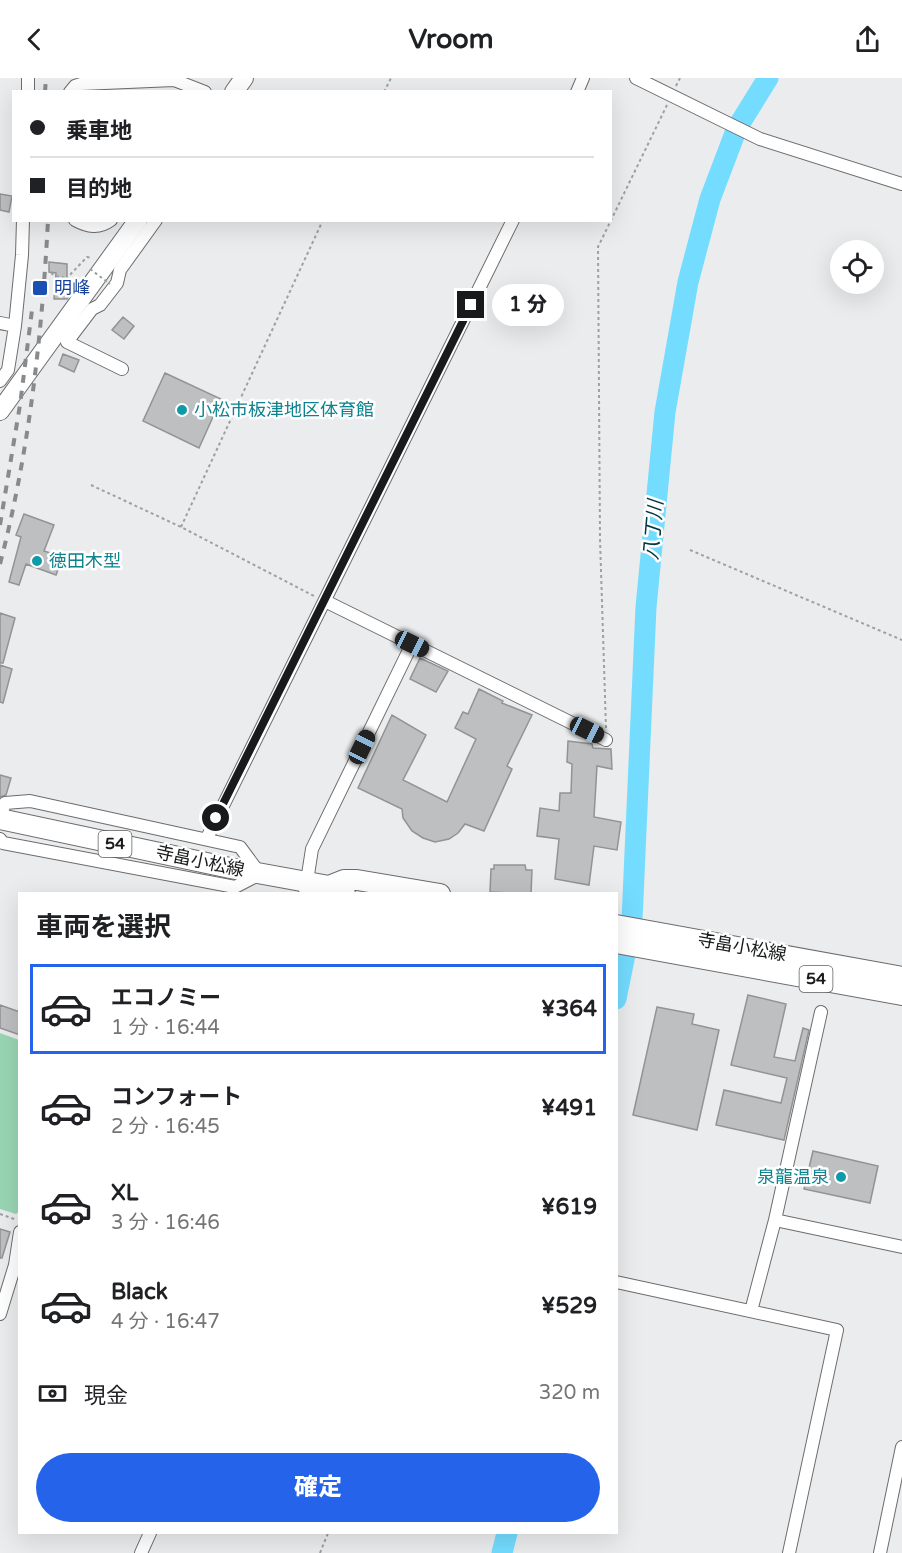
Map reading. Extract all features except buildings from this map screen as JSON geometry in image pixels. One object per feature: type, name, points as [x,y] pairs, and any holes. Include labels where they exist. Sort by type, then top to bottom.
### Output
[{"type":"main road","points":[[0,411],[137,222]]},
{"type":"main road","name":"寺畠小松線","points":[[0,819],[260,874],[306,888],[337,890],[344,880],[357,880],[428,892]]},
{"type":"main road","name":"寺畠小松線","points":[[618,926],[902,995]]},
{"type":"main road","name":"寺畠小松線","points":[[618,943],[902,977]]},
{"type":"street","points":[[636,78],[760,139],[902,184]]},
{"type":"street","points":[[72,90],[81,84],[116,87],[174,79],[200,90]]},
{"type":"street","points":[[0,381],[8,370],[15,326],[23,222]]},
{"type":"street","points":[[79,222],[95,226],[105,225],[109,222]]},
{"type":"street","points":[[122,369],[67,342],[92,309],[99,305],[117,283],[120,270],[155,222]]},
{"type":"street","points":[[207,838],[512,222]]},
{"type":"street","points":[[0,323],[15,326]]},
{"type":"street","points":[[325,602],[606,740]]},
{"type":"street","points":[[306,888],[312,849],[412,644]]},
{"type":"street","points":[[0,819],[5,803],[30,801],[207,838],[240,847],[260,874],[235,887],[37,850],[3,843],[0,839]]},
{"type":"street","points":[[751,1311],[775,1220],[821,1012]]},
{"type":"street","points":[[775,1220],[902,1247]]},
{"type":"street","points":[[0,1314],[15,1264],[18,1245]]},
{"type":"street","points":[[618,1282],[837,1330],[789,1553]]},
{"type":"street","points":[[880,1553],[902,1447]]},
{"type":"street","points":[[141,1553],[150,1534]]},
{"type":"path","points":[[612,219],[672,96]]},
{"type":"path","points":[[180,527],[322,222]]},
{"type":"path","points":[[606,740],[600,539],[598,248],[611,222]]},
{"type":"path","points":[[90,269],[110,284]]},
{"type":"path","points":[[51,273],[63,277],[75,287]]},
{"type":"path","points":[[91,484],[325,602]]},
{"type":"path","points":[[690,550],[902,640]]},
{"type":"path","points":[[0,1214],[18,1219]]},
{"type":"path","points":[[320,1553],[328,1534]]},
{"type":"green space","points":[[0,1033],[18,1040],[18,1212],[16,1214],[0,1209]]},
{"type":"waterway","name":"八丁川","points":[[618,989],[632,920],[646,607],[665,412],[688,282],[710,199],[737,128],[768,78]]},
{"type":"waterway","name":"八丁川","points":[[502,1553],[507,1534]]},
{"type":"railway","points":[[45,90],[46,78]]},
{"type":"railway","points":[[0,564],[19,480],[33,394],[48,222]]},
{"type":"railway","points":[[0,525],[20,405],[32,310]]},
{"type":"place","name":"明峰","points":[[40,288]]},
{"type":"place","name":"小松市板津地区体育館","points":[[182,410]]},
{"type":"place","name":"徳田木型","points":[[37,561]]},
{"type":"place","name":"泉龍温泉","points":[[841,1177]]},
{"type":"route","points":[[216,818],[471,305]]}]
